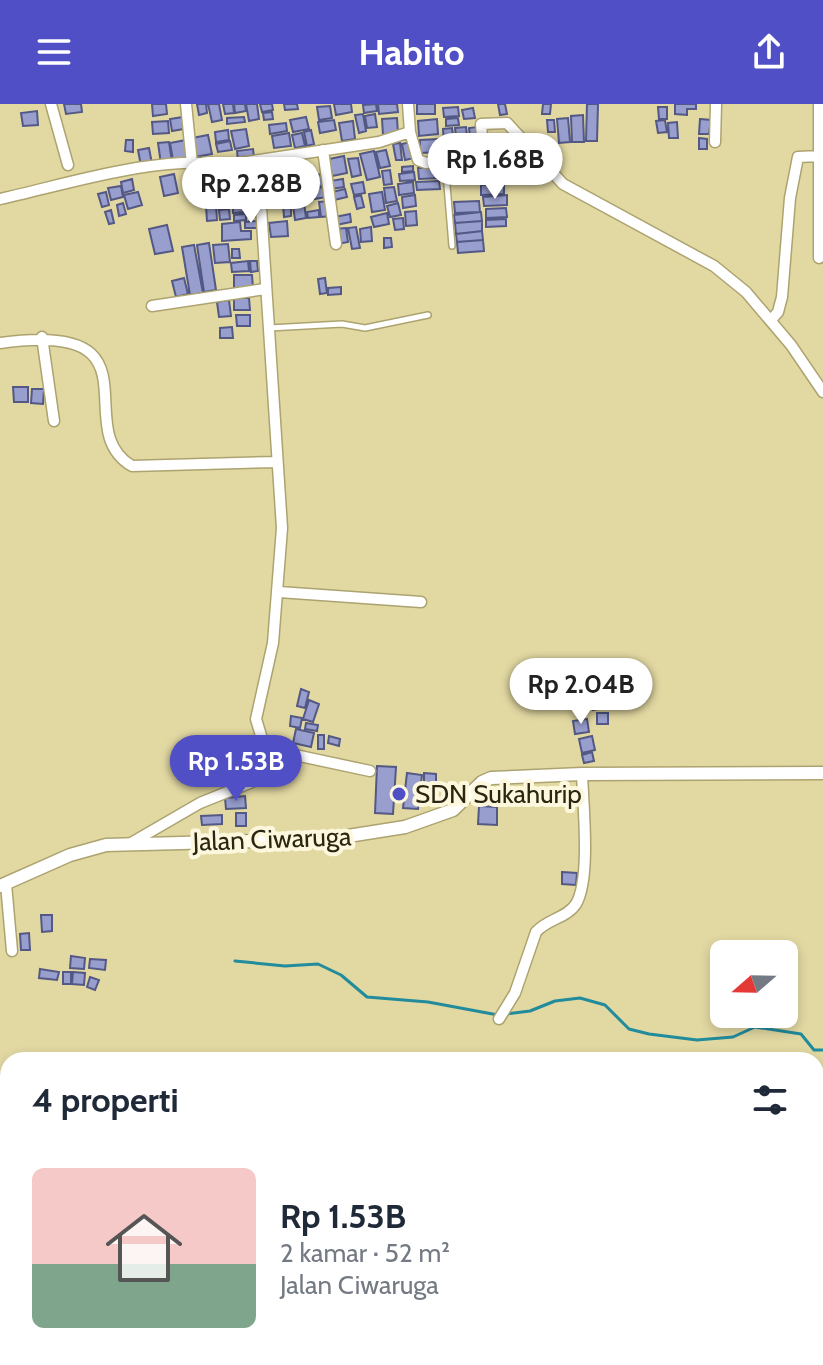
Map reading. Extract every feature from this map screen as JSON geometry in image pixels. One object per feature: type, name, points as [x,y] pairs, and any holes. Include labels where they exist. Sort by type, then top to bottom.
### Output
[{"type":"street","points":[[51,104],[68,165]]},
{"type":"street","points":[[186,104],[192,164]]},
{"type":"street","points":[[408,104],[410,132],[420,163],[445,161],[483,150],[480,127],[485,122],[507,123],[563,184],[714,266],[771,320],[823,392]]},
{"type":"street","points":[[715,142],[716,104]]},
{"type":"street","points":[[819,104],[819,258]]},
{"type":"street","points":[[0,199],[147,169],[258,161],[379,142],[410,132]]},
{"type":"street","points":[[771,320],[778,312],[782,297],[790,198],[798,157],[821,149]]},
{"type":"street","points":[[323,150],[336,244]]},
{"type":"street","points":[[131,843],[200,803],[252,782],[264,772],[269,762],[267,749],[257,731],[256,719],[273,643],[282,528],[258,161]]},
{"type":"street","points":[[152,306],[265,289]]},
{"type":"street","points":[[0,343],[42,337],[68,340],[97,361],[107,387],[111,445],[118,458],[132,466],[276,462]]},
{"type":"street","points":[[42,337],[54,421]]},
{"type":"street","points":[[279,592],[421,602]]},
{"type":"street","points":[[267,749],[370,771]]},
{"type":"street","name":"Jalan Ciwaruga","points":[[3,885],[70,855],[106,845],[329,839],[370,834],[438,817],[491,778],[582,774],[823,773]]},
{"type":"street","points":[[499,1019],[515,993],[536,932],[542,925],[569,911],[580,894],[582,774]]},
{"type":"street","points":[[3,885],[12,951]]},
{"type":"lane","points":[[445,161],[452,246]]},
{"type":"lane","points":[[268,328],[342,324],[365,328],[428,315]]},
{"type":"building","points":[[64,104],[81,104],[82,112],[66,114]]},
{"type":"building","points":[[152,104],[166,104],[167,114],[153,116]]},
{"type":"building","points":[[197,104],[206,104],[207,113],[199,115]]},
{"type":"building","points":[[208,104],[219,104],[222,120],[212,122]]},
{"type":"building","points":[[223,104],[233,104],[234,113],[225,114]]},
{"type":"building","points":[[234,104],[245,104],[246,111],[235,113]]},
{"type":"building","points":[[246,104],[257,104],[259,119],[249,121]]},
{"type":"building","points":[[260,104],[272,104],[273,110],[262,112]]},
{"type":"building","points":[[284,104],[297,104],[298,109],[285,110]]},
{"type":"building","points":[[334,104],[351,104],[352,112],[336,115]]},
{"type":"building","points":[[376,104],[377,111],[364,113],[363,105]]},
{"type":"building","points":[[378,104],[397,104],[398,112],[379,114]]},
{"type":"building","points":[[417,104],[435,104],[435,114],[417,114]]},
{"type":"building","points":[[498,104],[505,104],[507,114],[500,115]]},
{"type":"building","points":[[543,104],[551,104],[550,114],[542,114]]},
{"type":"building","points":[[587,104],[598,104],[597,141],[586,141]]},
{"type":"building","points":[[675,104],[696,104],[696,109],[687,109],[687,115],[675,114]]},
{"type":"building","points":[[330,106],[332,118],[319,120],[317,107]]},
{"type":"building","points":[[458,107],[459,116],[444,117],[443,108]]},
{"type":"building","points":[[658,107],[667,107],[667,119],[659,119]]},
{"type":"building","points":[[473,108],[475,118],[464,119],[462,110]]},
{"type":"building","points":[[37,111],[38,125],[23,126],[21,113]]},
{"type":"building","points":[[272,112],[273,119],[264,120],[263,113]]},
{"type":"building","points":[[363,114],[366,131],[359,133],[355,115]]},
{"type":"building","points":[[375,114],[377,127],[367,128],[365,116]]},
{"type":"building","points":[[583,115],[584,142],[572,142],[571,116]]},
{"type":"building","points":[[183,117],[184,129],[172,131],[170,119]]},
{"type":"building","points":[[244,117],[245,122],[227,124],[227,118]]},
{"type":"building","points":[[306,117],[309,129],[293,132],[290,120]]},
{"type":"building","points":[[397,118],[398,134],[383,135],[382,119]]},
{"type":"building","points":[[458,118],[459,125],[446,126],[446,119]]},
{"type":"building","points":[[568,118],[570,142],[559,143],[557,119]]},
{"type":"building","points":[[437,119],[438,134],[419,136],[418,121]]},
{"type":"building","points":[[700,119],[711,120],[709,134],[699,134]]},
{"type":"building","points":[[334,120],[336,130],[320,133],[318,122]]},
{"type":"building","points":[[547,120],[554,120],[555,132],[548,132]]},
{"type":"building","points":[[665,120],[667,132],[658,133],[656,121]]},
{"type":"building","points":[[168,121],[169,133],[153,134],[152,122]]},
{"type":"building","points":[[353,121],[355,139],[342,141],[339,123]]},
{"type":"building","points":[[677,122],[678,138],[669,138],[668,123]]},
{"type":"building","points":[[286,123],[287,131],[270,134],[269,125]]},
{"type":"building","points":[[466,127],[467,136],[456,136],[455,128]]},
{"type":"building","points":[[477,127],[478,144],[471,145],[469,128]]},
{"type":"building","points":[[452,128],[454,143],[444,144],[443,129]]},
{"type":"building","points":[[246,129],[249,146],[235,149],[231,131]]},
{"type":"building","points":[[228,130],[229,140],[216,142],[215,132]]},
{"type":"building","points":[[311,130],[314,144],[307,146],[304,132]]},
{"type":"building","points":[[289,133],[291,146],[274,148],[272,136]]},
{"type":"building","points":[[302,133],[305,146],[295,148],[292,135]]},
{"type":"building","points":[[208,135],[212,154],[195,157],[192,138]]},
{"type":"building","points":[[457,138],[466,138],[467,146],[458,146]]},
{"type":"building","points":[[699,138],[707,139],[707,149],[699,149]]},
{"type":"building","points":[[439,139],[440,152],[420,153],[420,140]]},
{"type":"building","points":[[126,140],[133,140],[133,152],[125,151]]},
{"type":"building","points":[[186,140],[189,158],[173,160],[170,143]]},
{"type":"building","points":[[230,141],[232,150],[218,152],[216,144]]},
{"type":"building","points":[[169,142],[172,162],[161,164],[158,143]]},
{"type":"building","points":[[411,142],[414,158],[405,160],[402,144]]},
{"type":"building","points":[[400,143],[402,160],[396,160],[393,144]]},
{"type":"building","points":[[455,143],[456,154],[447,155],[446,144]]},
{"type":"building","points":[[149,148],[152,164],[141,166],[138,150]]},
{"type":"building","points":[[253,149],[254,157],[238,160],[237,151]]},
{"type":"building","points":[[386,150],[390,166],[380,168],[376,152]]},
{"type":"building","points":[[374,151],[380,177],[367,180],[360,154]]},
{"type":"building","points":[[344,156],[347,173],[332,176],[329,159]]},
{"type":"building","points":[[358,158],[361,175],[352,177],[348,159]]},
{"type":"building","points":[[281,162],[284,184],[265,187],[264,176],[272,175],[270,163]]},
{"type":"building","points":[[476,162],[477,176],[452,178],[451,164]]},
{"type":"building","points":[[304,164],[306,174],[291,176],[290,165]]},
{"type":"building","points":[[413,166],[413,171],[402,172],[402,167]]},
{"type":"building","points":[[252,167],[254,192],[235,193],[233,168]]},
{"type":"building","points":[[439,167],[441,178],[419,179],[418,168]]},
{"type":"building","points":[[212,168],[213,180],[198,182],[196,170]]},
{"type":"building","points":[[390,170],[392,184],[384,185],[382,171]]},
{"type":"building","points":[[414,172],[415,180],[400,181],[399,174]]},
{"type":"building","points":[[174,174],[178,193],[164,196],[160,177]]},
{"type":"building","points":[[324,174],[325,186],[313,187],[311,175]]},
{"type":"building","points":[[215,176],[229,176],[229,191],[207,191],[207,183],[215,182]]},
{"type":"building","points":[[305,176],[306,185],[291,188],[290,179]]},
{"type":"building","points":[[132,179],[134,190],[123,193],[121,182]]},
{"type":"building","points":[[343,179],[344,187],[331,189],[330,181]]},
{"type":"building","points":[[439,181],[440,189],[417,190],[416,182]]},
{"type":"building","points":[[363,182],[365,193],[354,195],[351,184]]},
{"type":"building","points":[[413,182],[414,193],[399,195],[398,184]]},
{"type":"building","points":[[504,184],[504,194],[481,195],[481,185]]},
{"type":"building","points":[[121,186],[123,197],[111,200],[108,188]]},
{"type":"building","points":[[326,187],[327,197],[314,199],[312,189]]},
{"type":"building","points":[[394,187],[397,201],[386,203],[384,188]]},
{"type":"building","points":[[306,188],[308,201],[296,202],[295,189]]},
{"type":"building","points":[[345,189],[347,197],[334,200],[332,192]]},
{"type":"building","points":[[267,190],[278,190],[280,205],[268,206]]},
{"type":"building","points":[[106,192],[109,205],[102,207],[98,194]]},
{"type":"building","points":[[138,192],[142,205],[128,209],[124,195]]},
{"type":"building","points":[[382,192],[385,210],[372,212],[369,194]]},
{"type":"building","points":[[361,195],[364,207],[357,209],[354,197]]},
{"type":"building","points":[[415,195],[416,206],[403,208],[402,197]]},
{"type":"building","points":[[507,195],[507,205],[484,206],[483,197]]},
{"type":"building","points":[[233,201],[245,201],[246,212],[233,213]]},
{"type":"building","points":[[330,201],[332,216],[321,217],[319,202]]},
{"type":"building","points":[[479,201],[480,212],[455,213],[454,202]]},
{"type":"building","points":[[123,203],[126,214],[119,216],[117,205]]},
{"type":"building","points":[[291,203],[291,216],[284,217],[283,204]]},
{"type":"building","points":[[304,203],[306,218],[295,220],[293,205]]},
{"type":"building","points":[[398,203],[401,215],[390,217],[387,206]]},
{"type":"building","points":[[216,205],[217,220],[207,221],[206,206]]},
{"type":"building","points":[[506,208],[507,217],[486,218],[486,209]]},
{"type":"building","points":[[229,209],[230,219],[220,220],[219,210]]},
{"type":"building","points":[[111,210],[114,223],[109,224],[105,212]]},
{"type":"building","points":[[319,210],[319,217],[308,218],[307,212]]},
{"type":"building","points":[[416,211],[417,225],[406,226],[405,212]]},
{"type":"building","points":[[481,212],[482,221],[455,223],[454,215]]},
{"type":"building","points":[[387,213],[389,224],[374,227],[371,217]]},
{"type":"building","points":[[246,214],[246,220],[234,221],[234,215]]},
{"type":"building","points":[[350,214],[351,222],[336,225],[335,217]]},
{"type":"building","points":[[403,218],[404,229],[395,230],[393,219]]},
{"type":"building","points":[[506,219],[506,226],[486,227],[486,220]]},
{"type":"building","points":[[257,221],[257,228],[245,228],[245,222]]},
{"type":"building","points":[[287,221],[288,236],[271,237],[269,223]]},
{"type":"building","points":[[482,221],[482,231],[456,234],[455,223]]},
{"type":"building","points":[[240,222],[241,231],[251,231],[251,239],[222,241],[222,224]]},
{"type":"building","points":[[167,225],[173,251],[155,254],[149,229]]},
{"type":"building","points":[[356,227],[360,248],[352,249],[348,228]]},
{"type":"building","points":[[371,227],[372,241],[361,242],[360,229]]},
{"type":"building","points":[[346,228],[348,242],[337,244],[335,229]]},
{"type":"building","points":[[482,231],[483,240],[457,242],[456,234]]},
{"type":"building","points":[[384,238],[391,238],[392,247],[384,248]]},
{"type":"building","points":[[483,240],[484,251],[458,253],[457,242]]},
{"type":"building","points":[[209,243],[216,290],[204,292],[197,245]]},
{"type":"building","points":[[228,244],[230,262],[215,263],[213,245]]},
{"type":"building","points":[[194,245],[203,293],[190,295],[182,247]]},
{"type":"building","points":[[232,249],[239,249],[240,258],[232,258]]},
{"type":"building","points":[[248,261],[249,271],[232,272],[231,263]]},
{"type":"building","points":[[250,261],[257,261],[258,271],[251,272]]},
{"type":"building","points":[[234,275],[252,275],[253,288],[234,288]]},
{"type":"building","points":[[184,278],[188,294],[176,297],[172,281]]},
{"type":"building","points":[[325,278],[327,293],[320,294],[318,279]]},
{"type":"building","points":[[341,287],[341,294],[328,295],[328,288]]},
{"type":"building","points":[[234,298],[249,298],[250,310],[234,310]]},
{"type":"building","points":[[229,300],[231,316],[219,317],[217,302]]},
{"type":"building","points":[[236,315],[250,315],[250,326],[237,326]]},
{"type":"building","points":[[232,327],[233,338],[220,338],[220,328]]},
{"type":"building","points":[[13,387],[28,387],[28,402],[14,402]]},
{"type":"building","points":[[32,389],[44,389],[43,404],[31,403]]},
{"type":"building","points":[[597,688],[600,696],[589,700],[585,693]]},
{"type":"building","points":[[301,689],[309,692],[305,708],[297,706]]},
{"type":"building","points":[[309,700],[319,704],[313,722],[303,719]]},
{"type":"building","points":[[602,702],[603,708],[593,710],[592,704]]},
{"type":"building","points":[[597,713],[608,713],[608,724],[597,724]]},
{"type":"building","points":[[291,716],[302,718],[300,728],[290,726]]},
{"type":"building","points":[[587,719],[589,732],[575,734],[573,721]]},
{"type":"building","points":[[306,723],[318,725],[317,731],[305,729]]},
{"type":"building","points":[[296,729],[314,733],[311,747],[293,743]]},
{"type":"building","points":[[318,735],[324,735],[324,749],[318,749]]},
{"type":"building","points":[[329,736],[340,739],[339,746],[328,743]]},
{"type":"building","points":[[592,736],[595,750],[582,753],[579,739]]},
{"type":"building","points":[[246,746],[262,749],[259,764],[243,762]]},
{"type":"building","points":[[219,750],[230,754],[226,765],[216,762]]},
{"type":"building","points":[[592,752],[594,761],[584,763],[582,755]]},
{"type":"building","points":[[377,766],[396,767],[393,814],[375,813]]},
{"type":"building","points":[[407,773],[422,775],[418,809],[403,808]]},
{"type":"building","points":[[424,773],[436,774],[436,785],[424,785]]},
{"type":"building","points":[[245,796],[246,808],[226,809],[225,798]]},
{"type":"building","points":[[479,806],[497,807],[497,825],[478,824]]},
{"type":"building","points":[[236,813],[246,813],[246,826],[236,826]]},
{"type":"building","points":[[222,815],[222,824],[202,825],[201,816]]},
{"type":"building","points":[[562,872],[577,873],[576,885],[562,884]]},
{"type":"building","points":[[41,915],[52,915],[52,931],[42,932]]},
{"type":"building","points":[[29,933],[30,950],[21,950],[20,934]]},
{"type":"building","points":[[71,956],[85,958],[84,969],[70,968]]},
{"type":"building","points":[[90,959],[106,960],[105,970],[89,968]]},
{"type":"building","points":[[40,969],[59,972],[57,980],[39,978]]},
{"type":"building","points":[[63,972],[71,972],[71,984],[63,984]]},
{"type":"building","points":[[73,972],[85,973],[84,985],[72,984]]},
{"type":"building","points":[[90,977],[99,980],[95,990],[87,987]]},
{"type":"waterway","points":[[235,961],[285,966],[318,964],[341,975],[367,997],[428,1002],[498,1015]]},
{"type":"waterway","points":[[505,1014],[580,998],[605,1005],[629,1029],[649,1034],[697,1040],[733,1037],[755,1027],[801,1034],[814,1050],[823,1050]]},
{"type":"place","name":"SDN Sukahurip","points":[[399,794]]}]
